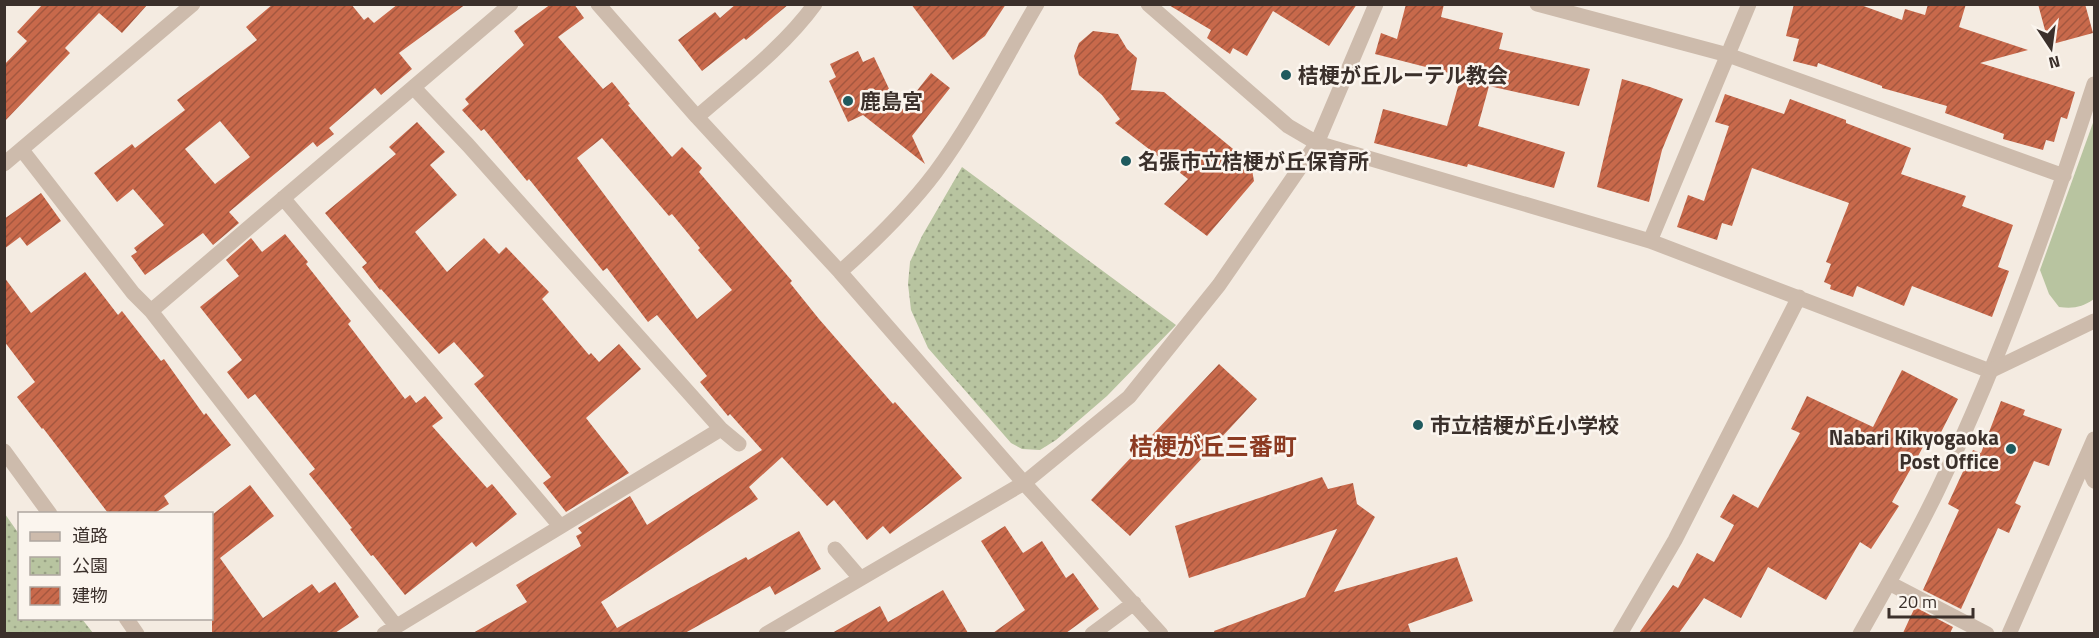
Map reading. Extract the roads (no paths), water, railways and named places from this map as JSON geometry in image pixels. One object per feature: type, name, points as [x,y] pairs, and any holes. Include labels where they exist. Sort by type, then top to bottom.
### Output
[{"type":"street","points":[[4,164],[193,4]]},
{"type":"street","points":[[151,311],[512,4]]},
{"type":"street","points":[[598,4],[697,117],[840,272],[1024,483],[1161,633]]},
{"type":"street","points":[[697,117],[771,53],[802,22],[815,4]]},
{"type":"street","points":[[840,272],[876,241],[936,171],[1037,4]]},
{"type":"street","points":[[1148,4],[1288,126],[1317,143],[1650,242],[1990,370],[2094,321]]},
{"type":"street","points":[[766,633],[1024,483],[1129,397],[1218,285],[1317,143],[1376,4]]},
{"type":"street","points":[[1537,4],[1728,55],[2064,176]]},
{"type":"street","points":[[1650,242],[1749,4]]},
{"type":"street","points":[[1860,633],[1942,482],[1990,370],[2064,176],[2094,84]]},
{"type":"street","points":[[414,88],[468,145],[721,429],[740,444]]},
{"type":"street","points":[[22,150],[133,293],[151,311],[390,630],[721,429]]},
{"type":"street","points":[[283,198],[560,526]]},
{"type":"street","points":[[1620,633],[1675,540],[1799,297]]},
{"type":"street","points":[[2009,633],[2094,439]]},
{"type":"street","points":[[4,451],[49,512]]},
{"type":"street","points":[[2085,461],[2094,481]]},
{"type":"street","points":[[835,549],[860,578]]},
{"type":"street","points":[[1888,583],[1987,633]]},
{"type":"street","points":[[1092,633],[1134,603]]},
{"type":"street","points":[[127,620],[137,633]]},
{"type":"place","name":"桔梗が丘ルーテル教会","points":[[1286,75]]},
{"type":"place","name":"鹿島宮","points":[[848,101]]},
{"type":"place","name":"名張市立桔梗が丘保育所","points":[[1126,161]]},
{"type":"place","name":"市立桔梗が丘小学校","points":[[1418,425]]},
{"type":"place","name":"Nabari Kikyogaoka Post Office","points":[[2011,449]]},
{"type":"district","name":"桔梗が丘三番町","points":[[1213,446]]}]
